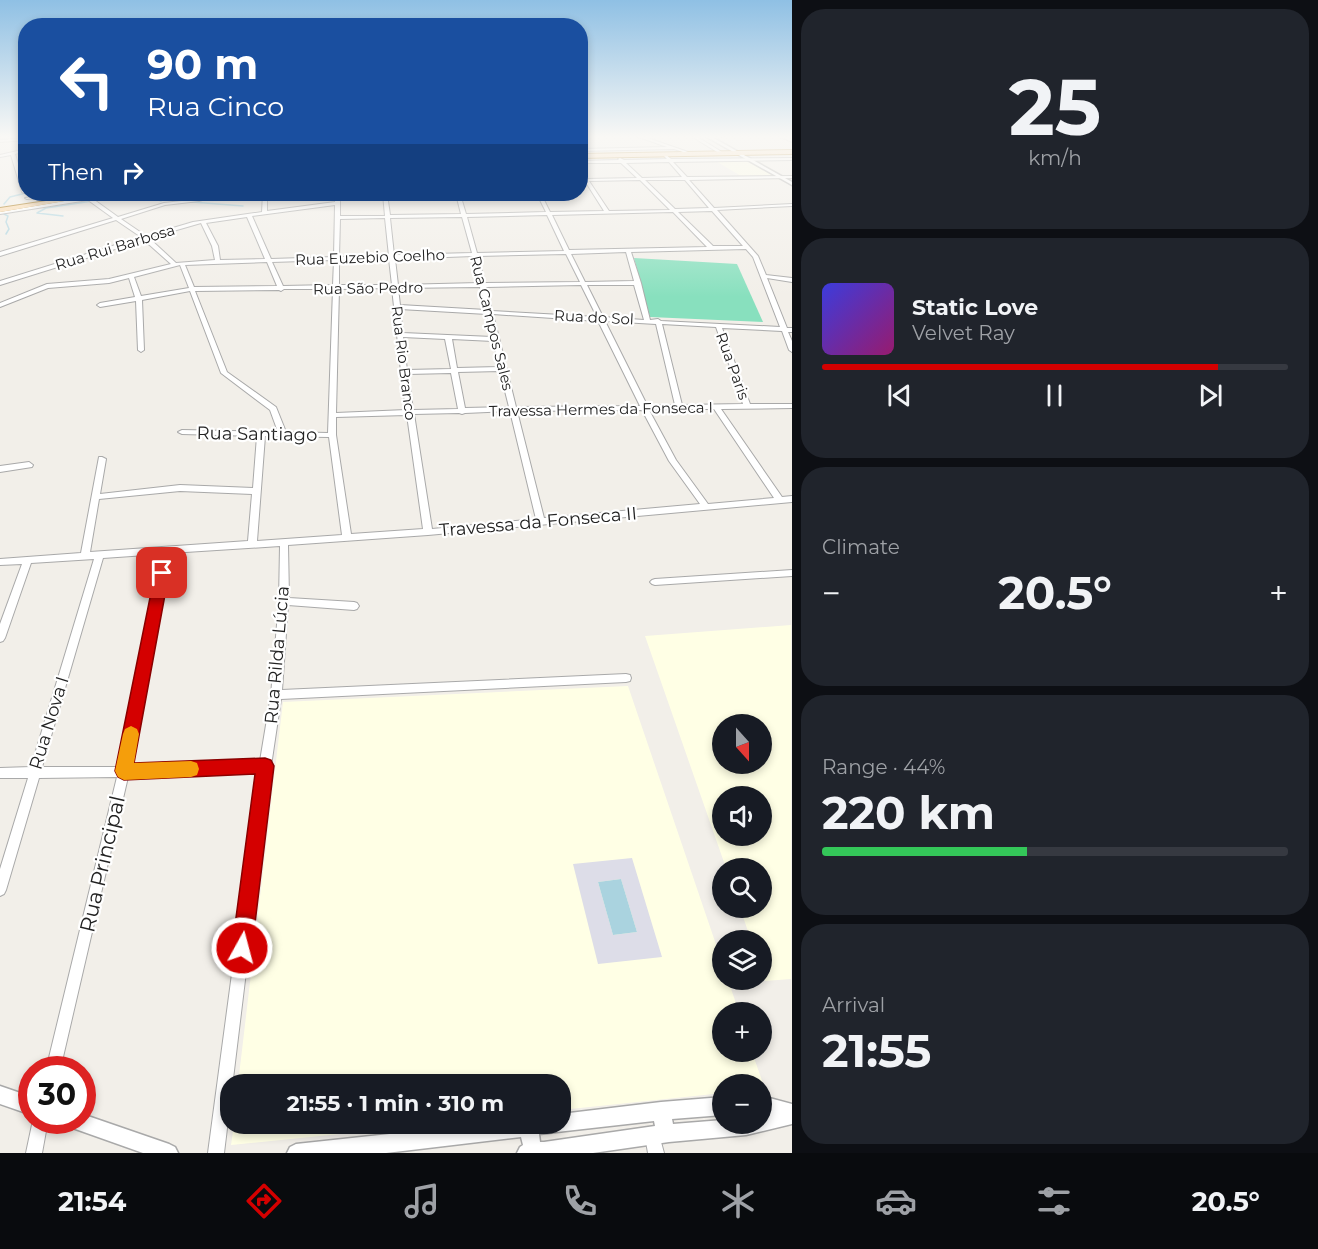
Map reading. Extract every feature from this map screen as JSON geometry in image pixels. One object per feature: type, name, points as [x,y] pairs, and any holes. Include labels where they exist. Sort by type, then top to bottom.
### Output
[{"type":"main road","points":[[0,210],[56,201]]},
{"type":"main road","points":[[0,210],[57,201]]},
{"type":"street","points":[[590,190],[608,213]]},
{"type":"street","points":[[651,190],[712,248]]},
{"type":"street","points":[[694,190],[756,257],[792,350]]},
{"type":"street","points":[[94,201],[144,237],[174,264]]},
{"type":"street","points":[[0,254],[164,204],[190,201]]},
{"type":"street","points":[[264,213],[265,201]]},
{"type":"street","name":"Rua Rio Branco","points":[[386,201],[404,372],[428,532]]},
{"type":"street","name":"Rua Campos Sales","points":[[460,201],[541,522]]},
{"type":"street","points":[[542,201],[645,409],[673,461],[705,506]]},
{"type":"street","points":[[338,203],[332,435],[347,538]]},
{"type":"street","name":"Rua Rui Barbosa","points":[[0,283],[144,237],[203,222],[338,203]]},
{"type":"street","points":[[338,218],[608,213],[792,205]]},
{"type":"street","points":[[249,215],[281,289]]},
{"type":"street","points":[[203,222],[215,246],[218,262]]},
{"type":"street","name":"Rua Euzebio Coelho","points":[[0,305],[47,286],[93,283],[182,263],[746,247]]},
{"type":"street","points":[[628,250],[647,321]]},
{"type":"street","points":[[182,263],[224,373],[273,409],[284,434]]},
{"type":"street","points":[[131,276],[139,299],[141,350]]},
{"type":"street","points":[[763,276],[792,280]]},
{"type":"street","name":"Rua São Pedro","points":[[100,305],[193,290],[638,283]]},
{"type":"street","name":"Rua do Sol","points":[[397,308],[792,330]]},
{"type":"street","points":[[658,321],[679,408]]},
{"type":"street","name":"Rua Paris","points":[[718,325],[747,407]]},
{"type":"street","points":[[400,335],[496,339]]},
{"type":"street","points":[[448,336],[462,412]]},
{"type":"street","points":[[404,372],[504,369]]},
{"type":"street","name":"Travessa Hermes da Fonseca I","points":[[332,415],[514,409],[792,406]]},
{"type":"street","points":[[717,408],[780,500]]},
{"type":"street","name":"Rua Santiago","points":[[182,432],[332,435]]},
{"type":"street","points":[[252,545],[261,434]]},
{"type":"street","points":[[85,556],[102,459]]},
{"type":"street","points":[[0,469],[29,465]]},
{"type":"street","points":[[96,497],[180,488],[255,490]]},
{"type":"street","name":"Travessa da Fonseca II","points":[[0,562],[428,532],[792,499]]},
{"type":"street","name":"Rua Rilda Lúcia","points":[[216,1153],[276,695],[284,602],[284,543]]},
{"type":"street","name":"Rua Principal","points":[[56,1056],[124,771],[166,551]]},
{"type":"street","name":"Rua Nova I","points":[[0,890],[99,556]]},
{"type":"street","points":[[0,638],[27,561]]},
{"type":"street","points":[[655,582],[792,573]]},
{"type":"street","points":[[284,602],[354,606]]},
{"type":"street","points":[[276,695],[626,678]]},
{"type":"street","points":[[0,773],[265,766]]},
{"type":"street","points":[[0,1095],[18,1101]]},
{"type":"street","points":[[571,1123],[712,1107]]},
{"type":"street","points":[[772,1108],[792,1114]]},
{"type":"street","points":[[658,1141],[661,1111]]},
{"type":"street","points":[[529,1134],[530,1153],[658,1141],[767,1123],[792,1114]]},
{"type":"street","points":[[96,1128],[169,1153]]},
{"type":"street","points":[[34,1153],[38,1134]]},
{"type":"street","points":[[296,1153],[404,1144],[482,1134]]},
{"type":"shaded area","points":[[791,625],[791,979],[772,980],[772,930],[748,930],[743,918],[772,918],[772,858],[723,858],[718,846],[772,846],[772,786],[712,786],[712,828],[645,636]]},
{"type":"shaded area","points":[[628,686],[712,933],[712,990],[731,990],[736,1002],[712,1002],[712,1062],[756,1062],[760,1074],[712,1074],[712,1094],[571,1109],[571,1074],[239,1074],[283,702]]},
{"type":"shaded area","points":[[632,858],[662,957],[598,964],[573,864]],"holes":[[[621,879],[637,932],[613,935],[598,882]]]},
{"type":"shaded area","points":[[233,1134],[339,1134],[231,1145]]},
{"type":"green space","points":[[634,258],[737,264],[763,322],[650,317]]},
{"type":"water","points":[[621,879],[637,932],[613,935],[598,882]]},
{"type":"waterway","points":[[4,204],[10,197],[18,195]]},
{"type":"waterway","points":[[63,216],[37,213],[46,208],[92,201]]},
{"type":"waterway","points":[[192,202],[243,206]]},
{"type":"waterway","points":[[4,214],[8,216],[6,222],[9,229],[6,234]]},
{"type":"slow traffic","points":[[131,734],[124,771],[191,769]]},
{"type":"route","points":[[162,573],[124,771],[265,766],[242,948]]}]
